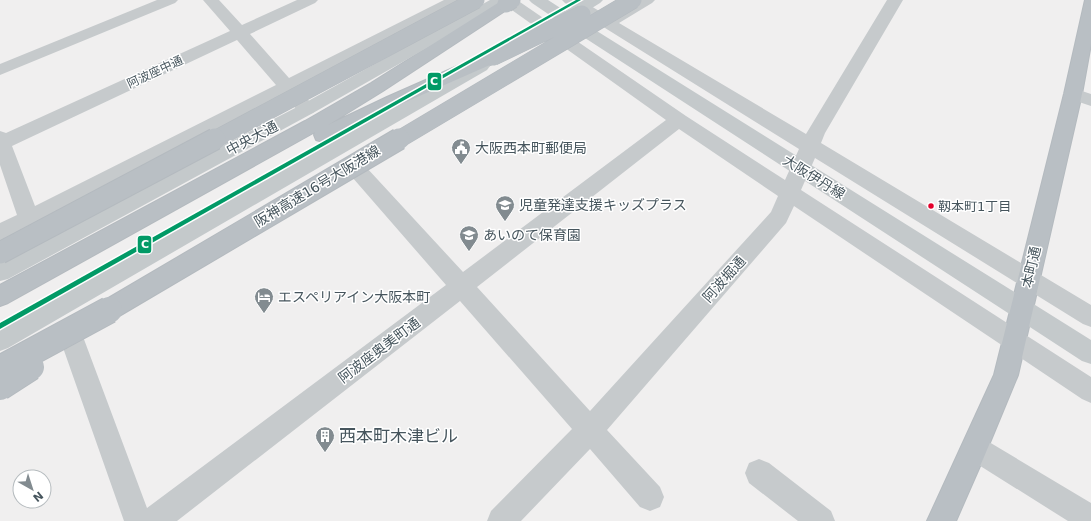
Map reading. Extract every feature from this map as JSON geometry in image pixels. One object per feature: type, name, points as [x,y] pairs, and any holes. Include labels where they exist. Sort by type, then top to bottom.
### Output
[{"type":"highway","points":[[0,253],[60,220],[257,118],[476,0]]},
{"type":"highway","points":[[0,296],[312,126],[377,87],[512,0]]},
{"type":"highway","points":[[0,313],[285,154],[347,123],[542,34],[608,0]]},
{"type":"highway","name":"阪神高速16号大阪港線","points":[[0,369],[134,296],[633,0]]},
{"type":"highway","name":"本町通","points":[[941,521],[976,448],[1006,375],[1028,278],[1082,97],[1091,2]]},
{"type":"highway","points":[[0,247],[60,220]]},
{"type":"highway","points":[[0,386],[134,296]]},
{"type":"main road","name":"中央大通","points":[[0,272],[307,109],[501,0]]},
{"type":"main road","name":"大阪伊丹線","points":[[537,0],[578,6],[590,34],[1091,353]]},
{"type":"main road","points":[[0,340],[548,28],[578,6]]},
{"type":"street","points":[[0,70],[170,0]]},
{"type":"street","points":[[211,0],[307,109]]},
{"type":"street","name":"阿波座中通","points":[[1,142],[310,0]]},
{"type":"street","points":[[0,233],[456,0]]},
{"type":"street","points":[[506,0],[573,45],[679,120],[1091,391]]},
{"type":"street","points":[[0,386],[647,0]]},
{"type":"street","name":"阿波堀通","points":[[501,521],[589,431],[779,217],[810,145],[895,0]]},
{"type":"street","points":[[578,6],[609,23],[1091,317]]},
{"type":"street","name":"阿波座奥美町通","points":[[154,521],[679,120]]},
{"type":"street","points":[[1,142],[29,219]]},
{"type":"street","points":[[359,172],[589,431],[650,497]]},
{"type":"street","points":[[73,342],[138,521]]},
{"type":"street","points":[[976,448],[1091,519]]},
{"type":"street","points":[[759,473],[821,521]]},
{"type":"transit line","name":"C","points":[[0,326],[579,0]]},
{"type":"place","name":"大阪西本町郵便局","points":[[461,165]]},
{"type":"place","name":"靱本町1丁目","points":[[931,206]]},
{"type":"place","name":"児童発達支援キッズプラス","points":[[505,222]]},
{"type":"place","name":"あいのて保育園","points":[[469,252]]},
{"type":"place","name":"エスペリアイン大阪本町","points":[[264,314]]},
{"type":"place","name":"西本町木津ビル","points":[[325,453]]}]
